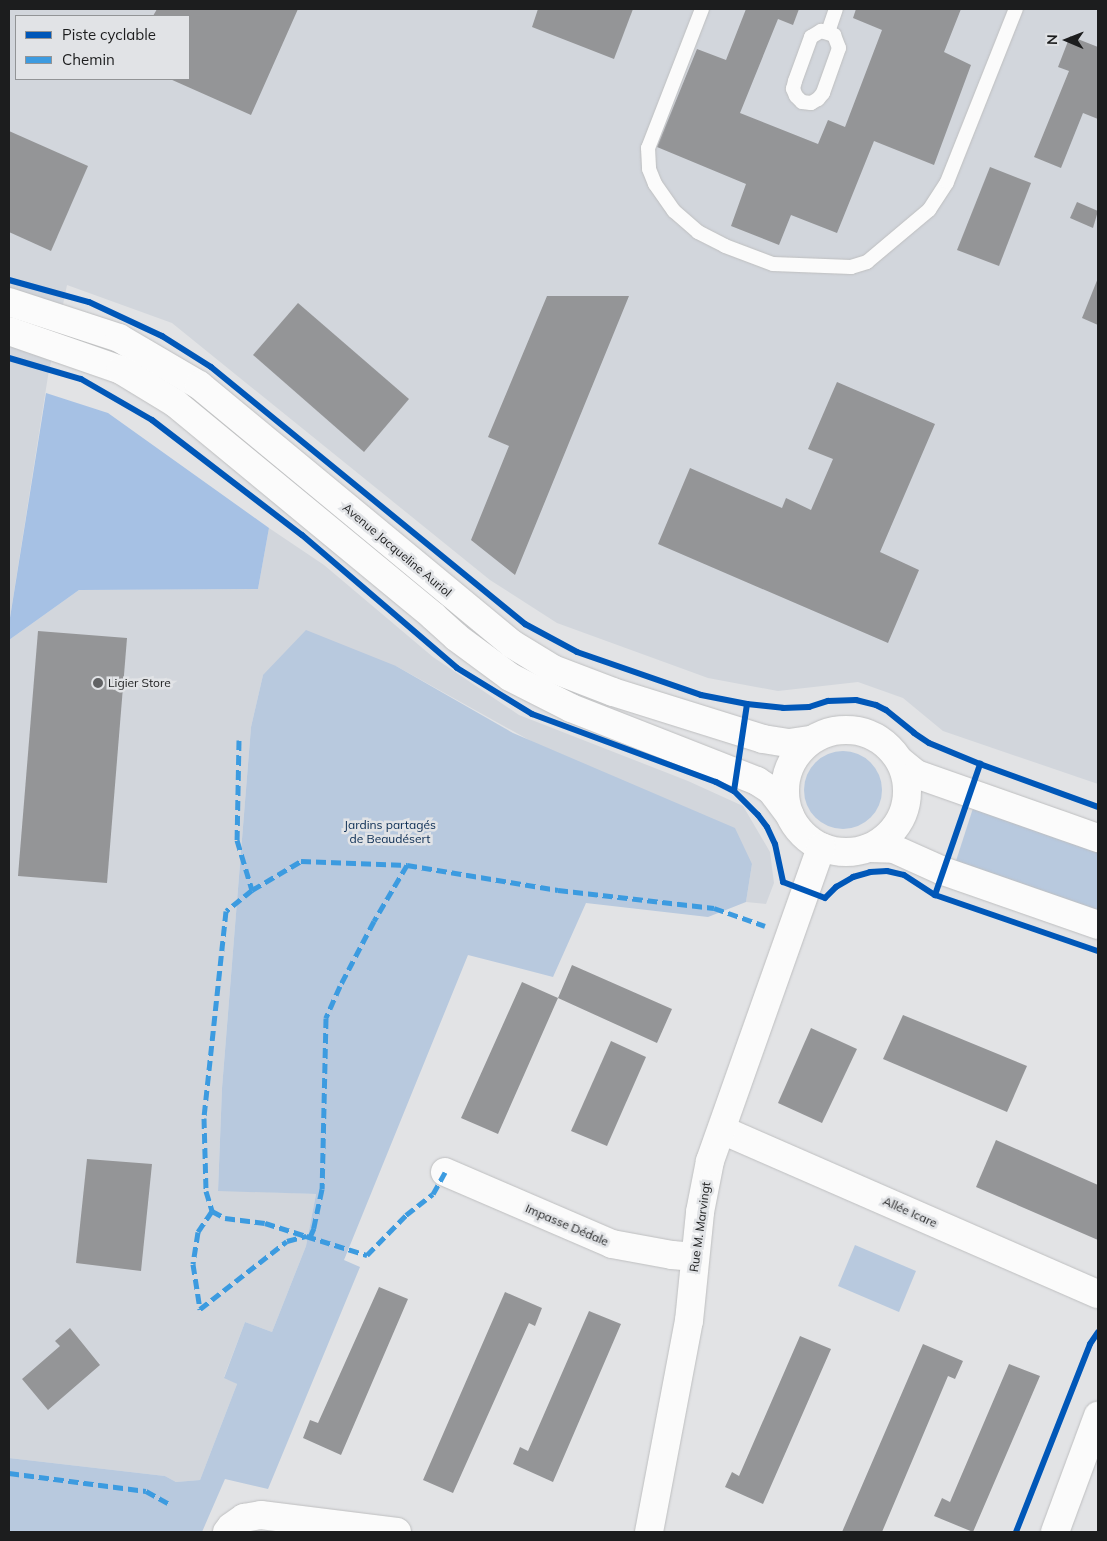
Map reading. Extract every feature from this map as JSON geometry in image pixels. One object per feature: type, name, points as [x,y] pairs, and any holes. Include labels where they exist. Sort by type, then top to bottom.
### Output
[{"type":"street","name":"Avenue Jacqueline Auriol","points":[[9,302],[119,338],[200,385],[512,644],[553,670],[613,692],[763,740],[789,743],[811,740]]},
{"type":"street","points":[[9,332],[121,370],[176,402],[433,616],[456,638],[510,677],[571,708],[757,781],[770,790],[790,815],[797,828],[808,839],[821,847],[836,852],[852,852],[869,848],[894,849],[943,871],[1098,924]]},
{"type":"street","points":[[790,815],[785,799],[785,782],[790,766],[799,752],[811,740],[828,732],[847,729],[866,733],[891,749],[900,762],[906,778],[907,795],[904,812],[896,827],[884,839],[869,848]]},
{"type":"street","points":[[900,762],[916,774],[1098,838]]},
{"type":"street","name":"Rue M. Marvingt","points":[[649,1532],[689,1321],[700,1212],[710,1161],[821,847]]},
{"type":"street","name":"Allée Icare","points":[[722,1130],[1098,1294]]},
{"type":"street","name":"Impasse Dédale","points":[[445,1172],[612,1244],[672,1255],[695,1257]]},
{"type":"street","points":[[1054,1532],[1098,1416]]},
{"type":"street","points":[[228,1532],[231,1527],[244,1518],[261,1515],[398,1532]]},
{"type":"lane","points":[[702,9],[648,148],[649,169],[655,184],[674,211],[686,222],[698,232],[725,246],[773,264],[851,267],[867,262],[928,210],[947,182],[1016,9]]},
{"type":"lane","points":[[828,32],[836,9]]},
{"type":"lane","points":[[828,32],[838,41],[838,48],[823,93],[818,100],[810,103],[802,102],[796,96],[793,89],[811,37],[816,33],[828,32]]},
{"type":"shaded area","points":[[9,9],[1098,9],[1098,784],[943,731],[903,698],[858,682],[778,691],[708,678],[557,623],[490,580],[172,323],[67,285],[48,376],[9,624]]},
{"type":"shaded area","points":[[46,393],[108,413],[269,528],[258,589],[79,590],[9,640],[9,624]]},
{"type":"shaded area","points":[[269,528],[324,565],[433,657],[519,715],[688,781],[743,806],[770,852],[774,883],[766,904],[746,902],[752,864],[396,666],[263,675],[251,727],[222,1088],[218,1190],[316,1194],[306,1246],[272,1332],[245,1322],[224,1377],[237,1384],[200,1480],[176,1482],[165,1476],[9,1458],[9,640],[79,590],[258,589]]},
{"type":"green space","name":"Jardins partagés de Beaudésert","points":[[306,630],[396,666],[513,733],[735,828],[752,864],[746,902],[708,917],[586,903],[553,977],[468,955],[344,1260],[360,1267],[268,1489],[225,1479],[202,1532],[9,1532],[9,1458],[165,1476],[176,1482],[200,1480],[237,1384],[224,1378],[245,1322],[272,1332],[306,1246],[316,1194],[218,1191],[222,1088],[251,727],[263,675]]},
{"type":"green space","points":[[843,751],[858,754],[875,768],[879,775],[882,790],[879,805],[865,822],[858,826],[843,829],[828,826],[811,812],[807,805],[804,790],[807,775],[821,758],[828,754]]},
{"type":"green space","points":[[975,802],[1098,846],[1098,913],[955,864]]},
{"type":"green space","points":[[855,1245],[916,1271],[899,1312],[838,1286]]},
{"type":"building","points":[[157,9],[298,9],[251,115],[172,80],[190,80],[190,15],[154,15]]},
{"type":"building","points":[[538,9],[633,9],[614,59],[532,27]]},
{"type":"building","points":[[746,9],[799,9],[793,25],[778,19],[740,113],[818,144],[828,120],[845,127],[882,30],[853,18],[856,9],[961,9],[944,52],[971,65],[934,165],[874,141],[837,233],[791,215],[779,245],[731,226],[746,184],[657,147],[697,49],[726,60]]},
{"type":"building","points":[[1070,36],[1098,47],[1098,119],[1083,113],[1061,168],[1034,157],[1069,71],[1058,67]]},
{"type":"building","points":[[9,131],[88,166],[51,251],[9,232]]},
{"type":"building","points":[[990,167],[1031,183],[999,266],[957,250]]},
{"type":"building","points":[[1077,202],[1098,211],[1093,228],[1070,218]]},
{"type":"building","points":[[1098,278],[1098,325],[1082,318]]},
{"type":"building","points":[[547,296],[629,296],[515,575],[471,540],[509,446],[488,437]]},
{"type":"building","points":[[298,303],[409,399],[364,452],[253,355]]},
{"type":"building","points":[[837,382],[935,424],[880,552],[919,570],[888,643],[658,544],[690,468],[782,508],[786,498],[811,510],[833,459],[808,449]]},
{"type":"building","points":[[38,631],[127,638],[107,883],[18,876]]},
{"type":"building","points":[[572,965],[672,1009],[657,1043],[558,998]]},
{"type":"building","points":[[522,982],[558,998],[498,1134],[461,1118]]},
{"type":"building","points":[[903,1015],[1027,1066],[1007,1112],[883,1059]]},
{"type":"building","points":[[811,1028],[857,1049],[822,1123],[778,1103]]},
{"type":"building","points":[[611,1041],[646,1057],[607,1146],[571,1131]]},
{"type":"building","points":[[996,1140],[1098,1185],[1098,1240],[976,1187]]},
{"type":"building","points":[[87,1159],[152,1164],[141,1271],[76,1263]]},
{"type":"building","points":[[379,1287],[408,1299],[341,1455],[303,1438],[310,1420],[318,1423]]},
{"type":"building","points":[[505,1292],[542,1308],[535,1326],[529,1323],[453,1493],[423,1480]]},
{"type":"building","points":[[589,1311],[621,1324],[553,1482],[513,1464],[520,1447],[528,1451]]},
{"type":"building","points":[[70,1328],[100,1365],[48,1410],[22,1379],[60,1346],[55,1341]]},
{"type":"building","points":[[800,1336],[831,1349],[763,1504],[725,1487],[732,1472],[739,1476]]},
{"type":"building","points":[[923,1344],[963,1361],[955,1379],[948,1376],[882,1532],[842,1532]]},
{"type":"building","points":[[1009,1364],[1040,1376],[973,1532],[934,1516],[942,1498],[950,1502]]},
{"type":"marked path","points":[[239,740],[237,840],[252,890],[226,911],[204,1118],[206,1191],[212,1211],[198,1232],[193,1264],[200,1309],[287,1241],[306,1236],[367,1255],[406,1215],[433,1194],[445,1172]]},
{"type":"marked path","points":[[252,890],[301,861],[407,865],[374,921],[340,986],[326,1018],[322,1189],[314,1228],[310,1237]]},
{"type":"marked path","points":[[407,865],[558,890],[714,908],[765,926]]},
{"type":"marked path","points":[[212,1211],[225,1218],[265,1223],[306,1236]]},
{"type":"marked path","points":[[9,1473],[146,1491],[168,1503]]},
{"type":"cycle path","points":[[9,280],[89,302],[162,336],[211,367],[525,624],[577,652],[701,695],[747,704],[783,708],[809,707],[828,701],[856,700],[876,705],[886,710],[929,743],[980,764],[1098,807]]},
{"type":"cycle path","points":[[9,358],[81,379],[152,420],[302,535],[457,668],[532,714],[716,782],[734,791],[767,827],[775,844],[783,882],[825,898],[836,887],[853,877],[870,872],[887,871],[904,875],[935,895],[1098,951]]},
{"type":"cycle path","points":[[734,791],[747,704]]},
{"type":"cycle path","points":[[935,895],[980,764]]},
{"type":"cycle path","points":[[1016,1532],[1090,1344],[1098,1332]]},
{"type":"place","name":"Ligier Store","points":[[98,683]]}]
